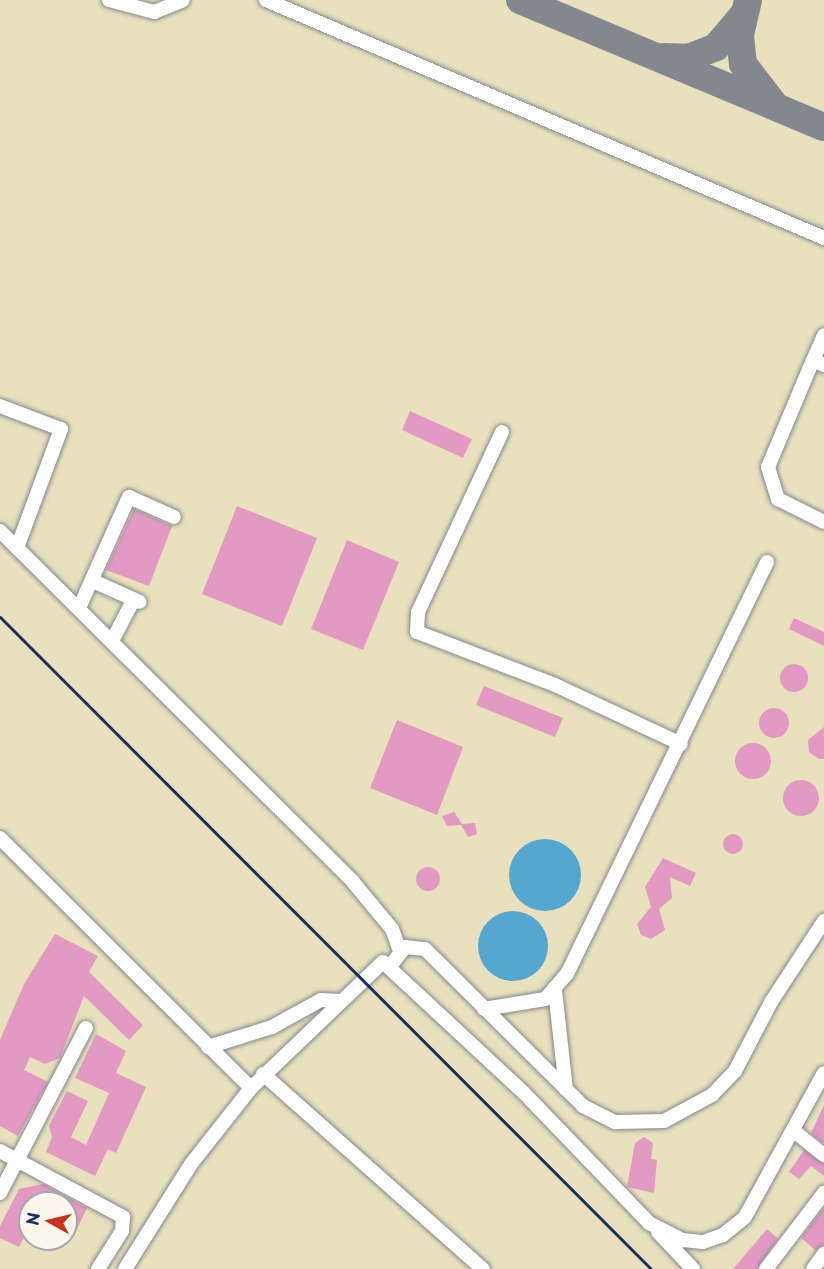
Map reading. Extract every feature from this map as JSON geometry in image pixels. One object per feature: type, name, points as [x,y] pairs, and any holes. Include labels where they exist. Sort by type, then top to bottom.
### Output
[{"type":"street","points":[[109,0],[154,12],[183,0]]},
{"type":"street","points":[[266,0],[824,238]]},
{"type":"street","points":[[824,335],[819,362],[768,467],[778,499],[824,522]]},
{"type":"street","points":[[0,406],[61,429],[17,548]]},
{"type":"street","points":[[502,432],[416,618],[417,632],[555,685],[681,744]]},
{"type":"street","points":[[79,608],[129,497],[174,517]]},
{"type":"street","points":[[0,531],[353,882],[392,929],[400,951]]},
{"type":"street","points":[[484,1009],[538,1002],[555,990],[681,744],[767,562]]},
{"type":"street","points":[[93,581],[137,600],[112,641]]},
{"type":"street","points":[[0,838],[251,1088]]},
{"type":"street","points":[[391,965],[400,951],[410,946],[425,949],[583,1106],[615,1122],[675,1119],[735,1071],[771,1002],[824,921]]},
{"type":"street","points":[[125,1269],[191,1164],[262,1074],[379,964],[391,965],[657,1230],[693,1269]]},
{"type":"street","points":[[555,990],[566,1089]]},
{"type":"street","points":[[208,1047],[272,1027],[321,1000],[341,1001]]},
{"type":"street","points":[[0,1192],[86,1028]]},
{"type":"street","points":[[657,1230],[703,1242],[732,1230],[753,1206],[824,1073]]},
{"type":"street","points":[[262,1074],[483,1269]]},
{"type":"street","points":[[794,1131],[823,1153]]},
{"type":"street","points":[[0,1151],[123,1217],[122,1231],[98,1269]]},
{"type":"street","points":[[766,1269],[824,1193]]},
{"type":"street","points":[[813,1269],[824,1254]]},
{"type":"water","points":[[545,839],[559,842],[571,849],[578,861],[581,875],[578,889],[571,901],[559,908],[545,911],[531,908],[519,901],[512,889],[509,875],[512,861],[519,849],[531,842]]},
{"type":"water","points":[[506,911],[520,911],[533,917],[542,926],[548,939],[546,959],[538,971],[520,981],[506,981],[493,975],[484,966],[478,953],[478,939],[484,926],[493,917]]},
{"type":"building","points":[[410,411],[472,439],[463,458],[402,430]]},
{"type":"building","points":[[237,506],[317,538],[282,626],[202,594]]},
{"type":"building","points":[[134,509],[172,526],[149,586],[106,570]]},
{"type":"building","points":[[347,540],[399,562],[363,650],[311,629]]},
{"type":"building","points":[[794,618],[824,632],[824,646],[789,629]]},
{"type":"building","points":[[794,664],[804,668],[808,678],[804,688],[794,692],[784,688],[780,678],[784,668]]},
{"type":"building","points":[[484,686],[563,718],[555,737],[476,705]]},
{"type":"building","points":[[774,708],[785,712],[789,723],[785,734],[774,738],[763,734],[759,723],[763,712]]},
{"type":"building","points":[[397,720],[463,747],[437,815],[370,788]]},
{"type":"building","points":[[824,727],[824,759],[819,759],[809,752],[808,740]]},
{"type":"building","points":[[753,743],[766,748],[771,761],[766,774],[753,779],[740,774],[735,761],[740,748]]},
{"type":"building","points":[[801,780],[814,785],[819,798],[814,811],[801,816],[788,811],[783,798],[788,785]]},
{"type":"building","points":[[454,812],[462,824],[475,823],[477,834],[468,837],[461,825],[447,826],[442,816]]},
{"type":"building","points":[[729,834],[737,834],[743,840],[743,848],[737,854],[729,854],[723,848],[723,840]]},
{"type":"building","points":[[663,858],[696,873],[690,886],[670,877],[672,898],[659,909],[665,930],[651,939],[641,935],[637,924],[651,907],[645,887]]},
{"type":"building","points":[[428,867],[437,870],[440,879],[437,888],[428,891],[419,888],[416,879],[419,870]]},
{"type":"building","points":[[55,934],[98,956],[89,972],[143,1025],[129,1040],[84,996],[60,1058],[45,1064],[30,1057],[24,1070],[48,1082],[18,1136],[0,1126],[0,1040],[24,984]]},
{"type":"building","points":[[96,1034],[126,1051],[116,1073],[146,1087],[116,1153],[108,1149],[95,1176],[46,1152],[52,1137],[49,1126],[67,1091],[88,1101],[71,1137],[86,1145],[109,1093],[75,1078]]},
{"type":"building","points":[[824,1105],[824,1141],[823,1143],[811,1133]]},
{"type":"building","points":[[644,1137],[653,1143],[651,1159],[657,1160],[654,1193],[627,1187],[635,1143]]},
{"type":"building","points":[[804,1150],[824,1164],[824,1176],[811,1166],[799,1179],[789,1172]]},
{"type":"building","points":[[43,1184],[56,1191],[18,1191],[18,1247],[0,1238],[0,1226],[19,1189]]},
{"type":"building","points":[[78,1203],[87,1208],[78,1227]]},
{"type":"building","points":[[824,1208],[824,1245],[815,1250],[801,1238]]},
{"type":"building","points":[[767,1229],[778,1239],[757,1269],[733,1269]]},
{"type":"taxiway","points":[[520,0],[824,127]]},
{"type":"taxiway","points":[[748,0],[740,36],[743,64],[773,103]]},
{"type":"taxiway","points":[[664,57],[688,58],[716,47],[744,14]]},
{"type":"railway","points":[[0,617],[651,1269]]}]
